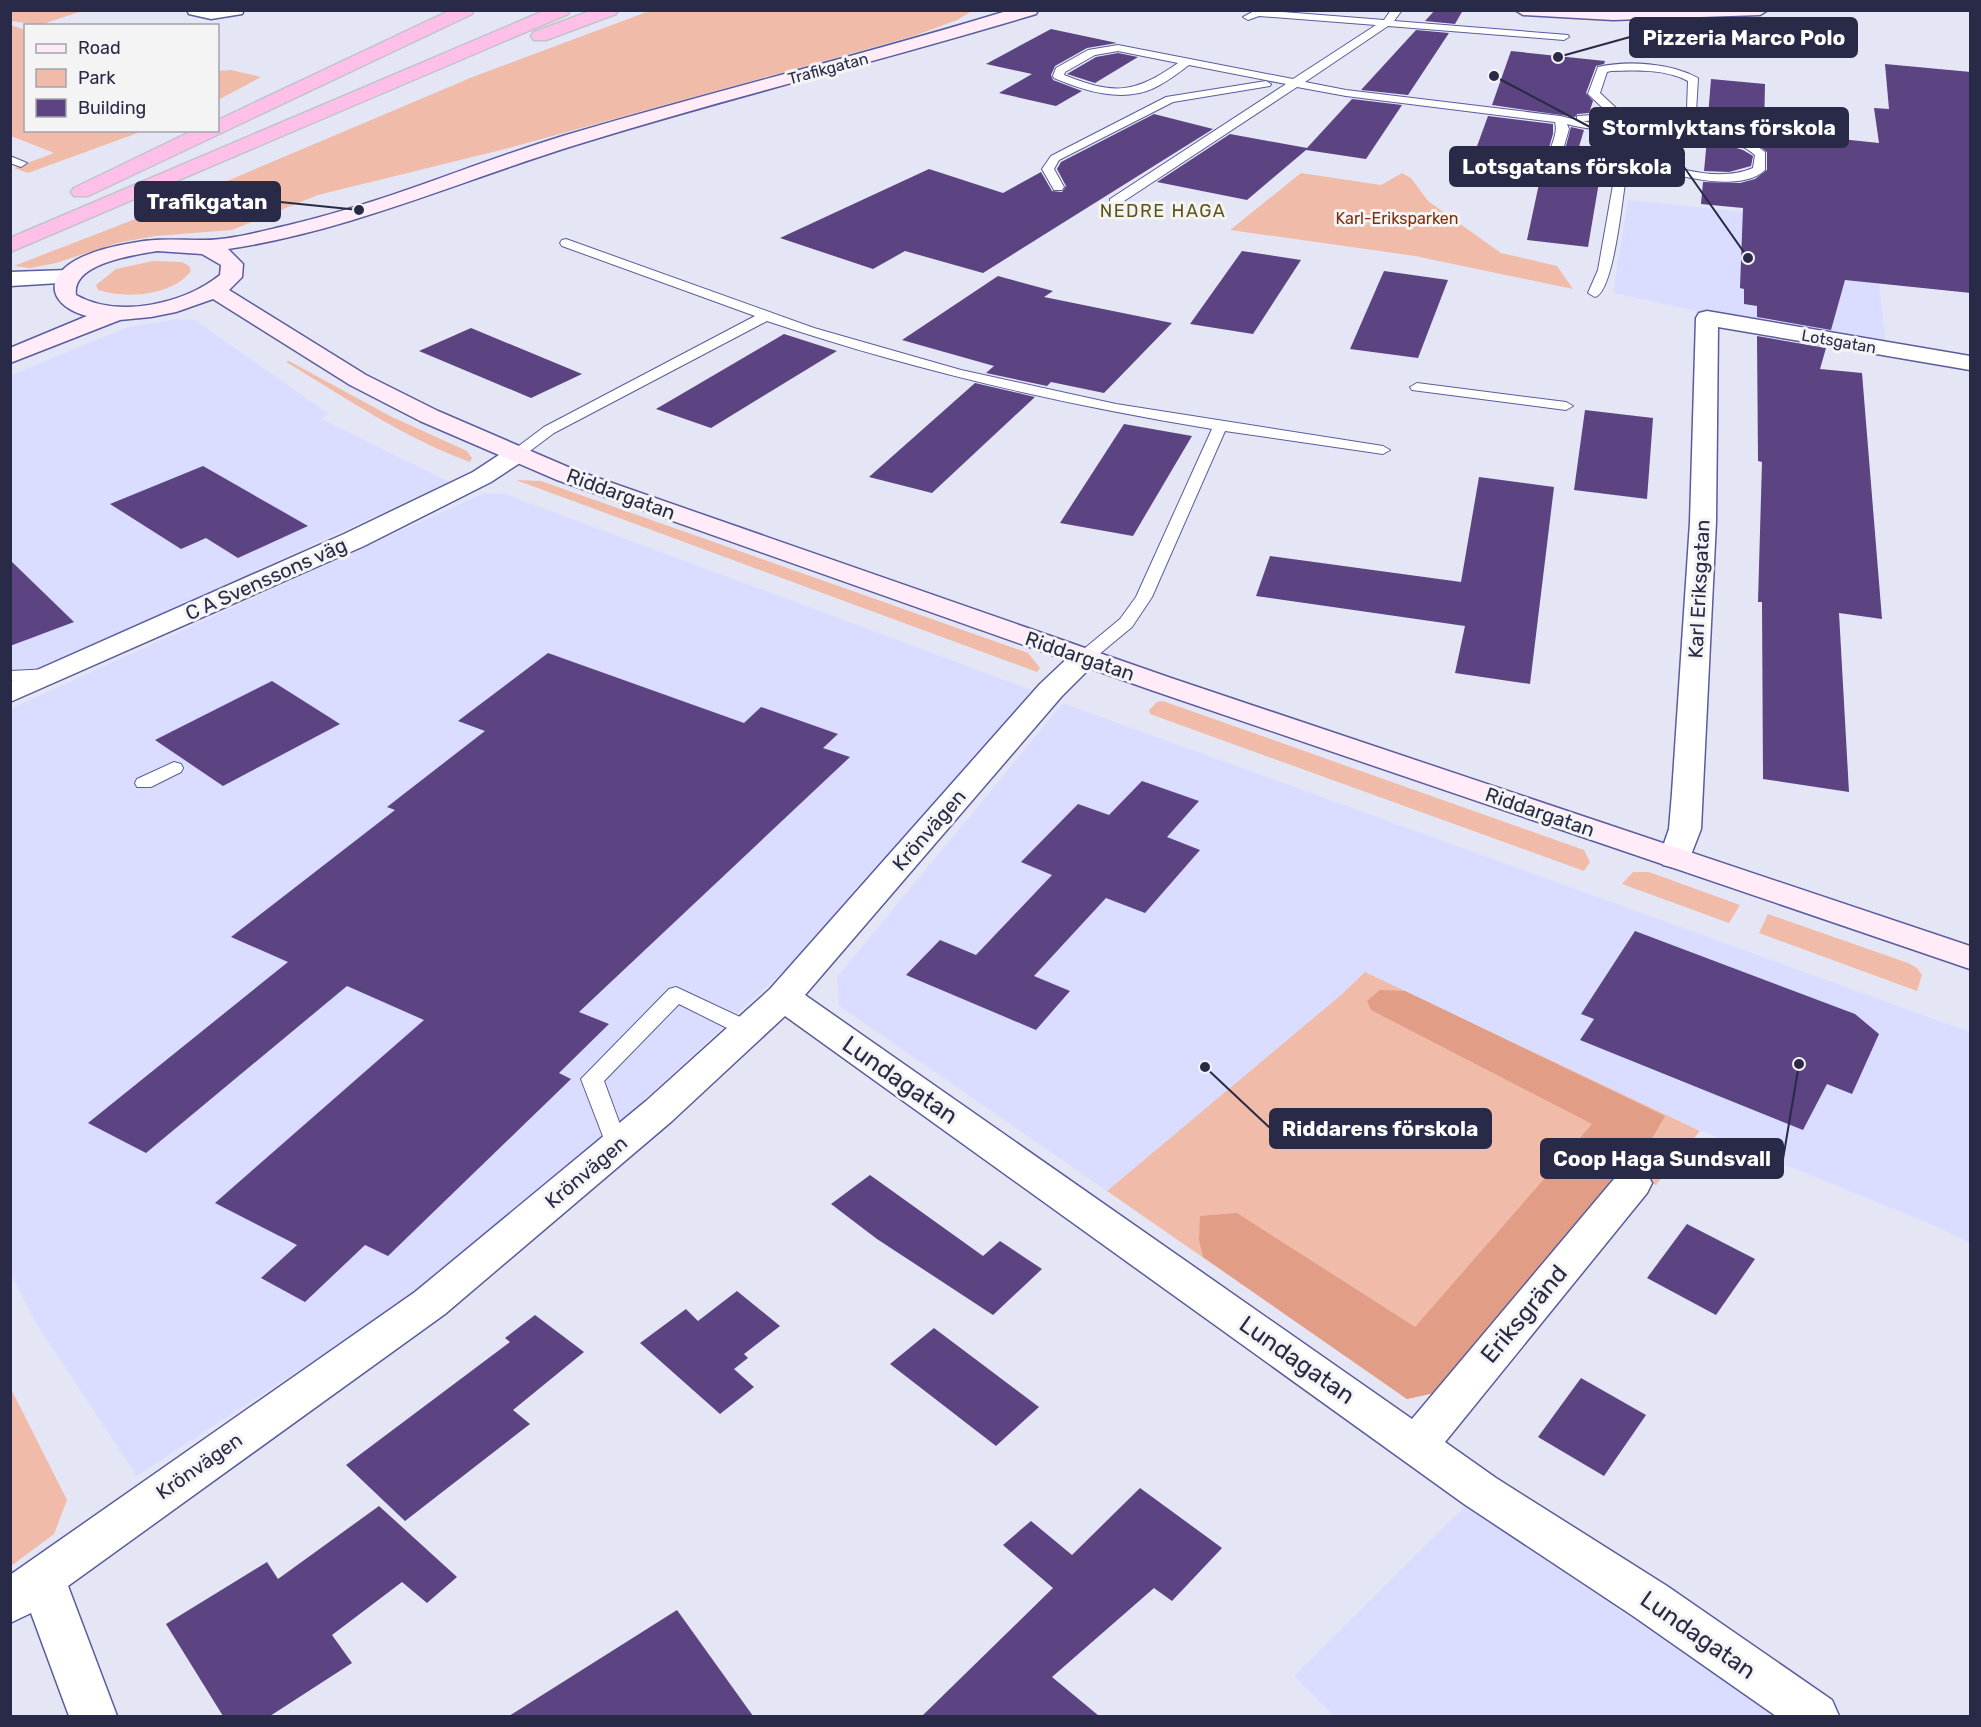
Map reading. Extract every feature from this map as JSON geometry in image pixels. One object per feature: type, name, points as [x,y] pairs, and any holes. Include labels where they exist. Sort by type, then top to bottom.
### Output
[{"type":"highway","points":[[219,128],[466,10]]},
{"type":"highway","points":[[81,192],[515,10]]},
{"type":"highway","points":[[10,246],[562,10]]},
{"type":"highway","points":[[341,106],[610,10]]},
{"type":"highway","points":[[61,201],[207,132]]},
{"type":"street","points":[[195,10],[211,14],[236,10]]},
{"type":"street","name":"Trafikgatan","points":[[200,247],[227,244],[312,226],[569,141],[1003,15],[1030,10]]},
{"type":"street","points":[[1523,10],[1613,15],[1760,10]]},
{"type":"street","name":"Trafikgatan","points":[[232,264],[312,226]]},
{"type":"street","points":[[10,350],[40,328],[91,262],[133,248],[168,245],[200,247],[217,252],[228,258],[232,264],[231,277],[216,291],[173,307],[120,313],[77,326],[34,348],[10,356]]},
{"type":"street","points":[[16,284],[68,291],[97,310],[120,313]]},
{"type":"street","name":"Riddargatan","points":[[216,291],[358,380],[429,416],[566,475],[1085,657],[1971,958]]},
{"type":"street","name":"Lotsgatan","points":[[1707,318],[1971,363]]},
{"type":"street","name":"Karl Eriksgatan","points":[[1675,858],[1685,829],[1689,781],[1703,522],[1707,318]]},
{"type":"street","name":"C A Svenssons väg","points":[[10,693],[354,540],[482,477],[517,454]]},
{"type":"street","name":"Krönvägen","points":[[26,1590],[430,1303],[659,1111],[783,997],[1051,690],[1085,657]]},
{"type":"street","name":"Lundagatan","points":[[783,997],[1480,1491],[1650,1600],[1815,1716]]},
{"type":"street","name":"Eriksgränd","points":[[1416,1445],[1633,1183]]},
{"type":"street","points":[[26,1590],[93,1716]]},
{"type":"lane","points":[[1114,202],[1388,22],[1397,10]]},
{"type":"lane","points":[[1248,17],[1258,13],[1564,38]]},
{"type":"lane","points":[[1187,62],[1143,89],[1130,92],[1113,91],[1072,82],[1058,76],[1060,70],[1092,52],[1104,48],[1118,48],[1346,93],[1560,119],[1592,127],[1639,133],[1692,133],[1733,138],[1754,145],[1761,154],[1759,170],[1749,176],[1727,178],[1667,171],[1647,163],[1652,140],[1639,133]]},
{"type":"lane","points":[[1560,119],[1596,118],[1613,111],[1683,116],[1692,110],[1694,80],[1688,75],[1674,72],[1623,67],[1602,69],[1594,94],[1613,111]]},
{"type":"lane","points":[[1059,187],[1048,169],[1055,158],[1153,106],[1170,99],[1256,84],[1295,83]]},
{"type":"lane","points":[[1560,119],[1563,129],[1552,166],[1553,170],[1601,177],[1619,183],[1604,270],[1595,293]]},
{"type":"lane","points":[[566,243],[766,316],[868,350],[956,374],[1114,409],[1383,450]]},
{"type":"lane","points":[[517,454],[549,430],[766,316]]},
{"type":"lane","points":[[1417,387],[1566,406]]},
{"type":"lane","points":[[1085,657],[1126,623],[1144,597],[1220,426]]},
{"type":"lane","points":[[10,676],[53,674]]},
{"type":"lane","points":[[144,783],[174,768]]},
{"type":"lane","points":[[617,1146],[592,1079],[676,994],[747,1029]]},
{"type":"shaded area","points":[[1628,200],[1872,225],[1886,344],[1706,313],[1613,293]]},
{"type":"shaded area","points":[[176,319],[195,320],[329,414],[321,419],[450,482],[11,682],[11,375],[125,328]]},
{"type":"shaded area","points":[[484,493],[505,494],[1032,690],[831,927],[632,1111],[418,1292],[137,1476],[37,1325],[11,1275],[10,709]]},
{"type":"shaded area","points":[[1063,703],[1970,1032],[1970,1243],[1928,1223],[1665,1116],[1365,972],[1341,996],[1107,1191],[839,1006],[837,977]]},
{"type":"shaded area","points":[[1380,990],[1405,991],[1665,1116],[1647,1147],[1626,1162],[1434,1393],[1407,1399],[1203,1257],[1199,1240],[1200,1216],[1237,1213],[1415,1327],[1592,1124],[1371,1010],[1367,1001]]},
{"type":"shaded area","points":[[1465,1506],[1776,1716],[1334,1716],[1294,1676]]},
{"type":"green space","points":[[11,10],[82,11],[43,24],[11,21]]},
{"type":"green space","points":[[652,10],[972,11],[957,20],[914,36],[505,149],[318,195],[232,230],[155,236],[117,243],[56,263],[30,268],[14,266],[161,209],[475,76]]},
{"type":"green space","points":[[11,25],[24,30],[24,132],[140,132],[28,173],[14,168],[54,153],[11,136]]},
{"type":"green space","points":[[231,70],[261,77],[219,99],[219,71]]},
{"type":"green space","name":"Karl-Eriksparken","points":[[1301,173],[1381,185],[1402,173],[1411,178],[1428,201],[1501,253],[1557,266],[1573,289],[1415,256],[1230,230]]},
{"type":"green space","points":[[153,261],[182,262],[189,266],[191,271],[173,286],[148,293],[135,295],[98,290],[96,285],[116,269]]},
{"type":"green space","points":[[289,361],[390,416],[467,451],[472,458],[470,462],[399,429],[286,362]]},
{"type":"green space","points":[[516,480],[541,481],[1028,653],[1040,668],[1037,672]]},
{"type":"green space","points":[[1163,701],[1584,850],[1590,862],[1584,871],[1150,714],[1149,710],[1157,702]]},
{"type":"green space","points":[[1633,872],[1649,872],[1740,905],[1729,923],[1622,884]]},
{"type":"green space","points":[[1768,914],[1908,963],[1917,968],[1922,975],[1917,991],[1759,933]]},
{"type":"green space","points":[[1365,972],[1700,1131],[1656,1185],[1623,1168],[1434,1393],[1407,1399],[1107,1191],[1341,995]]},
{"type":"green space","points":[[11,1389],[67,1500],[54,1534],[11,1566]]},
{"type":"building","points":[[1435,10],[1463,10],[1455,24],[1425,21]]},
{"type":"building","points":[[1051,29],[1117,43],[1087,48],[1055,66],[1051,75],[1053,80],[1082,91],[1056,106],[999,93],[1032,74],[986,64]]},
{"type":"building","points":[[1416,30],[1449,33],[1408,95],[1361,90]]},
{"type":"building","points":[[1511,51],[1605,61],[1604,64],[1596,66],[1586,93],[1593,101],[1589,113],[1577,114],[1575,117],[1492,105]]},
{"type":"building","points":[[1118,53],[1138,57],[1095,83],[1067,74],[1096,57]]},
{"type":"building","points":[[1885,64],[1971,72],[1971,293],[1845,280],[1831,330],[1757,317],[1757,306],[1744,304],[1744,289],[1740,288],[1743,208],[1701,204],[1703,182],[1740,183],[1755,179],[1767,170],[1767,152],[1753,141],[1737,134],[1707,129],[1711,79],[1765,84],[1764,131],[1879,143],[1874,108],[1889,109]]},
{"type":"building","points":[[1352,99],[1402,105],[1366,159],[1306,150],[1247,200],[1157,182],[1230,134],[1307,148]]},
{"type":"building","points":[[1154,114],[1213,129],[983,273],[905,251],[873,269],[780,238],[929,169],[1003,193],[1041,172],[1052,191],[1062,192],[1066,186],[1057,169],[1061,162]]},
{"type":"building","points":[[1488,116],[1553,124],[1553,134],[1545,161],[1547,174],[1599,182],[1588,247],[1527,240],[1540,179],[1468,171]]},
{"type":"building","points":[[1571,127],[1584,130],[1573,167],[1561,165]]},
{"type":"building","points":[[1707,139],[1743,150],[1753,156],[1751,166],[1729,172],[1704,171]]},
{"type":"building","points":[[1242,251],[1301,260],[1253,334],[1190,324]]},
{"type":"building","points":[[1384,271],[1448,280],[1418,358],[1350,349]]},
{"type":"building","points":[[998,276],[1053,291],[1044,297],[1172,323],[1104,393],[1051,382],[1047,386],[986,373],[994,366],[902,340]]},
{"type":"building","points":[[471,328],[582,374],[531,398],[419,351]]},
{"type":"building","points":[[784,334],[837,351],[711,428],[656,409]]},
{"type":"building","points":[[1757,336],[1826,348],[1820,369],[1862,373],[1882,619],[1839,613],[1849,792],[1763,779],[1762,602],[1758,602],[1762,462],[1758,461]]},
{"type":"building","points":[[975,383],[1035,397],[932,493],[869,477]]},
{"type":"building","points":[[1585,410],[1653,418],[1647,499],[1574,490]]},
{"type":"building","points":[[1124,424],[1192,436],[1133,536],[1060,523]]},
{"type":"building","points":[[203,466],[308,526],[238,558],[206,538],[181,549],[110,504]]},
{"type":"building","points":[[1479,477],[1554,487],[1530,684],[1455,673],[1465,626],[1256,596],[1270,556],[1461,582]]},
{"type":"building","points":[[10,560],[74,622],[10,646]]},
{"type":"building","points":[[548,653],[744,723],[761,707],[838,734],[823,748],[850,757],[579,1012],[609,1024],[559,1073],[571,1079],[388,1256],[365,1245],[305,1302],[261,1278],[297,1245],[215,1203],[424,1020],[347,986],[146,1153],[88,1123],[288,962],[231,937],[395,810],[387,807],[485,731],[458,721]]},
{"type":"building","points":[[272,681],[340,724],[223,786],[155,740]]},
{"type":"building","points":[[1142,781],[1199,801],[1167,837],[1200,850],[1145,913],[1106,898],[1034,976],[1070,991],[1036,1030],[906,975],[940,940],[976,955],[1052,875],[1021,862],[1078,804],[1109,815]]},
{"type":"building","points":[[1635,931],[1855,1014],[1879,1034],[1852,1094],[1827,1084],[1803,1130],[1580,1040],[1594,1019],[1581,1014]]},
{"type":"building","points":[[870,1175],[983,1256],[1000,1241],[1042,1269],[993,1315],[877,1239],[831,1204]]},
{"type":"building","points":[[1687,1224],[1755,1259],[1716,1315],[1647,1278]]},
{"type":"building","points":[[737,1291],[780,1326],[744,1354],[748,1358],[734,1369],[754,1387],[720,1414],[640,1343],[686,1309],[698,1321]]},
{"type":"building","points":[[535,1315],[584,1352],[513,1410],[530,1424],[405,1521],[346,1465],[510,1342],[505,1338]]},
{"type":"building","points":[[934,1328],[1039,1407],[996,1446],[890,1364]]},
{"type":"building","points":[[1581,1378],[1646,1415],[1604,1476],[1538,1437]]},
{"type":"building","points":[[1140,1488],[1222,1548],[1172,1601],[1154,1588],[1052,1677],[1099,1716],[922,1716],[1053,1588],[1003,1545],[1031,1521],[1072,1555]]},
{"type":"building","points":[[379,1506],[457,1577],[427,1603],[402,1582],[332,1635],[352,1663],[270,1716],[223,1716],[166,1624],[267,1562],[278,1579]]},
{"type":"building","points":[[677,1610],[753,1716],[509,1716]]},
{"type":"place","name":"Pizzeria Marco Polo","points":[[1558,57]]},
{"type":"place","name":"Stormlyktans förskola","points":[[1494,76]]},
{"type":"place","name":"Trafikgatan","points":[[359,210]]},
{"type":"place","name":"Lotsgatans förskola","points":[[1748,258]]},
{"type":"place","name":"Coop Haga Sundsvall","points":[[1799,1064]]},
{"type":"place","name":"Riddarens förskola","points":[[1205,1067]]},
{"type":"district","name":"NEDRE HAGA","points":[[1163,211]]}]
